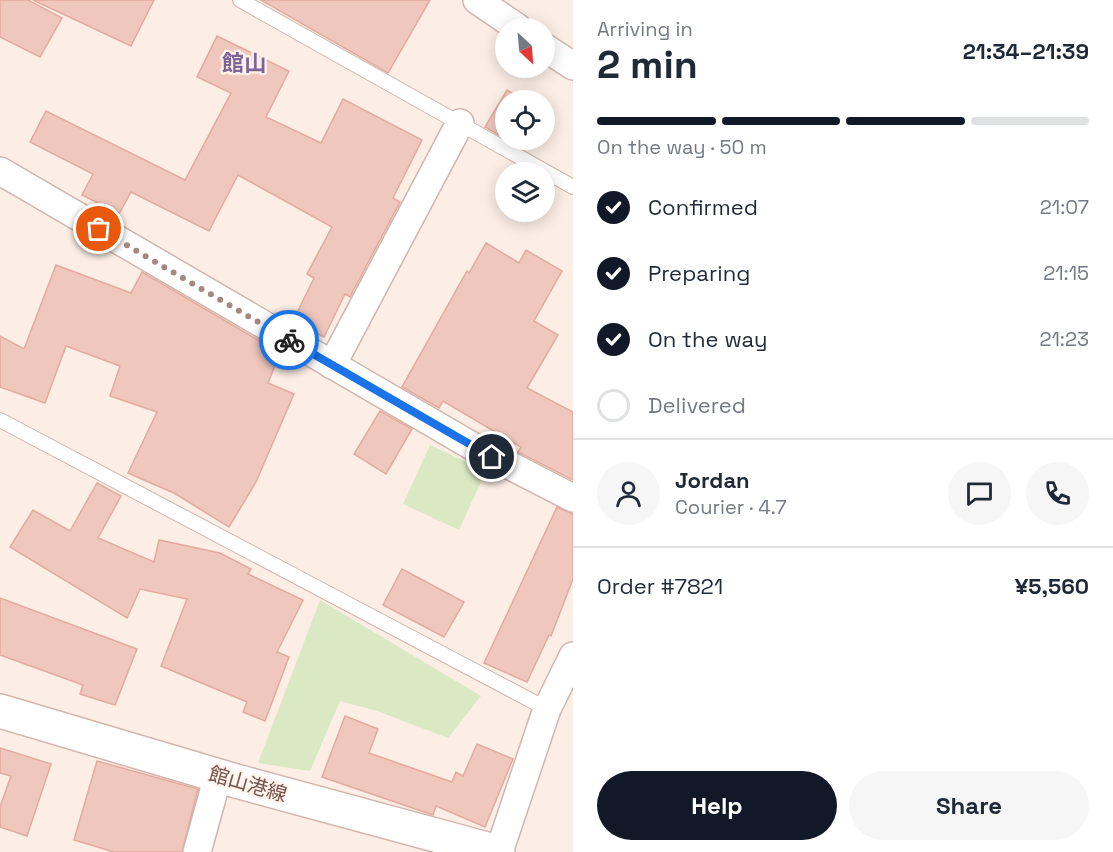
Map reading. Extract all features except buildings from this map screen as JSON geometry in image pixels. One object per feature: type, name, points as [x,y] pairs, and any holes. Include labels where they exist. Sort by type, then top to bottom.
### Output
[{"type":"main road","name":"館山港線","points":[[0,711],[218,776],[498,852]]},
{"type":"street","points":[[477,0],[503,18]]},
{"type":"street","points":[[555,54],[573,66]]},
{"type":"street","points":[[332,365],[460,123]]},
{"type":"street","points":[[0,171],[472,446],[573,498]]},
{"type":"street","points":[[498,852],[547,709],[573,656]]},
{"type":"street","points":[[197,852],[218,776]]},
{"type":"lane","points":[[240,0],[573,188]]},
{"type":"lane","points":[[0,420],[547,709]]},
{"type":"green space","points":[[430,445],[486,471],[459,530],[403,504]]},
{"type":"green space","points":[[320,600],[481,696],[448,738],[377,711],[340,701],[310,771],[258,763]]},
{"type":"way so far","points":[[99,229],[289,340]]},
{"type":"district","name":"館山","points":[[244,63]]},
{"type":"route","points":[[289,340],[492,457]]}]
